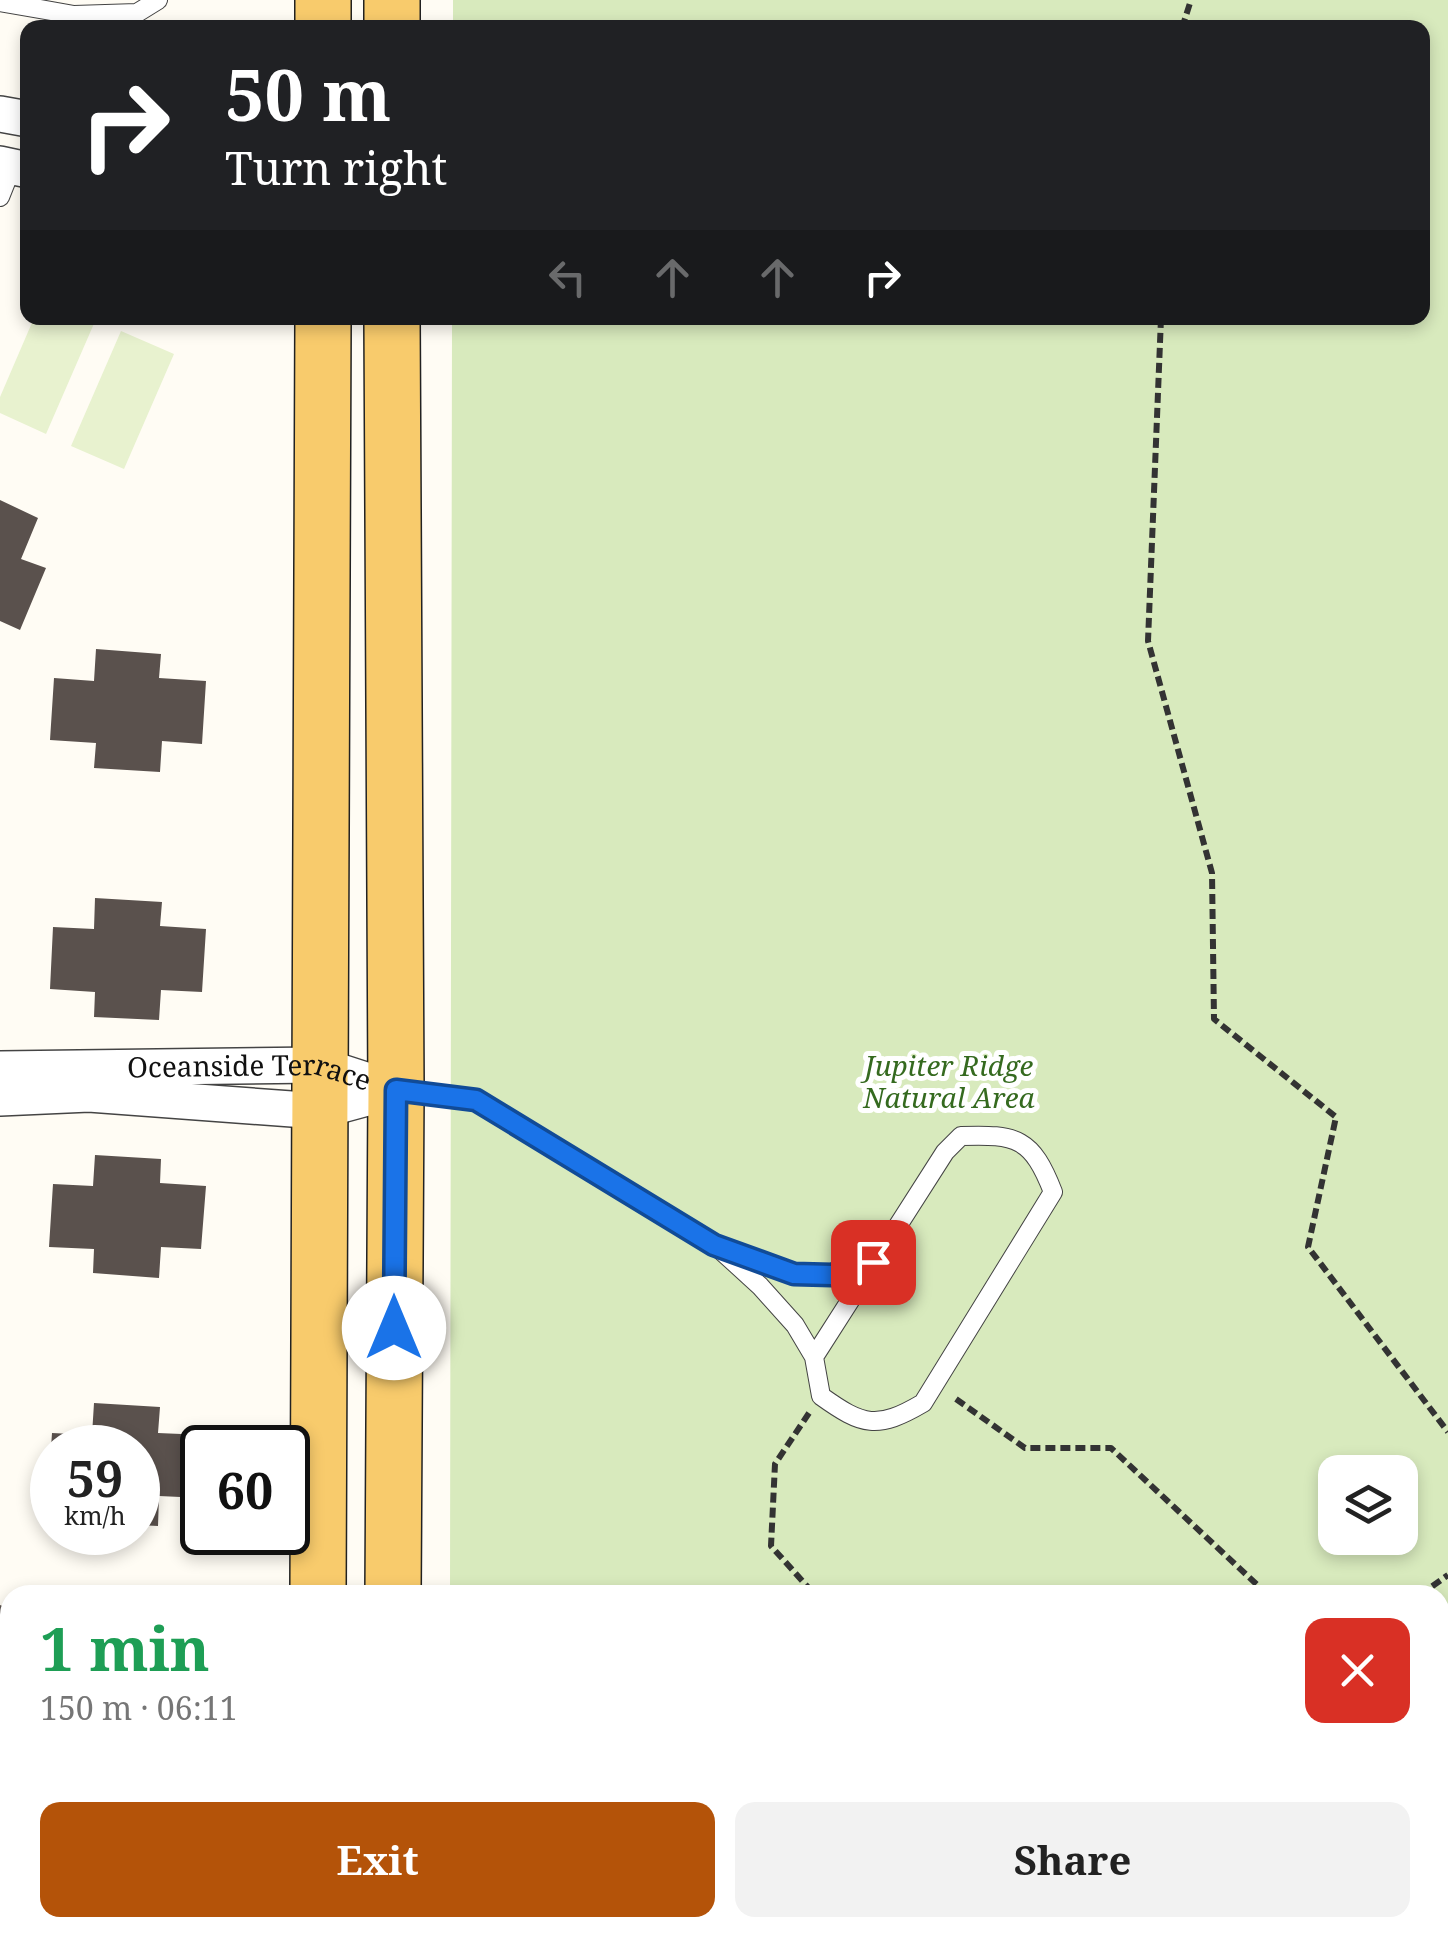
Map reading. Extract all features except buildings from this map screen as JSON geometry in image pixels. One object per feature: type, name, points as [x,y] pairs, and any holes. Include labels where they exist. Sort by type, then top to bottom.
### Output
[{"type":"main road","points":[[318,1585],[323,325]]},
{"type":"main road","points":[[392,325],[396,1090],[393,1585]]},
{"type":"street","name":"Oceanside Terrace","points":[[0,1069],[396,1090]]},
{"type":"street","name":"Oceanside Terrace","points":[[0,1098],[319,1088]]},
{"type":"lane","points":[[0,2],[81,14],[137,12],[158,0]]},
{"type":"lane","points":[[396,1090],[476,1100],[714,1245],[795,1324],[814,1357],[821,1396],[852,1418],[892,1421],[923,1403],[1053,1192],[1039,1156],[1002,1134],[961,1136],[945,1152],[814,1357]]},
{"type":"lane","points":[[714,1245],[794,1274],[832,1275],[873,1262]]},
{"type":"path","points":[[1161,325],[1148,641],[1212,873],[1214,1019],[1336,1116],[1308,1248],[1448,1432]]},
{"type":"path","points":[[934,1384],[1025,1448],[1110,1448],[1257,1585]]},
{"type":"path","points":[[806,1585],[772,1546],[774,1464],[821,1396]]},
{"type":"green space","name":"Jupiter Ridge Natural Area","points":[[453,0],[1448,0],[1448,1585],[450,1585],[452,325],[1430,325],[1430,20],[453,20]]},
{"type":"green space","points":[[31,325],[93,325],[46,434],[0,413],[0,397]]},
{"type":"green space","points":[[121,331],[174,354],[124,469],[71,446]]},
{"type":"route","points":[[394,1328],[396,1090],[476,1100],[714,1245],[794,1274],[832,1275],[873,1262]]}]
